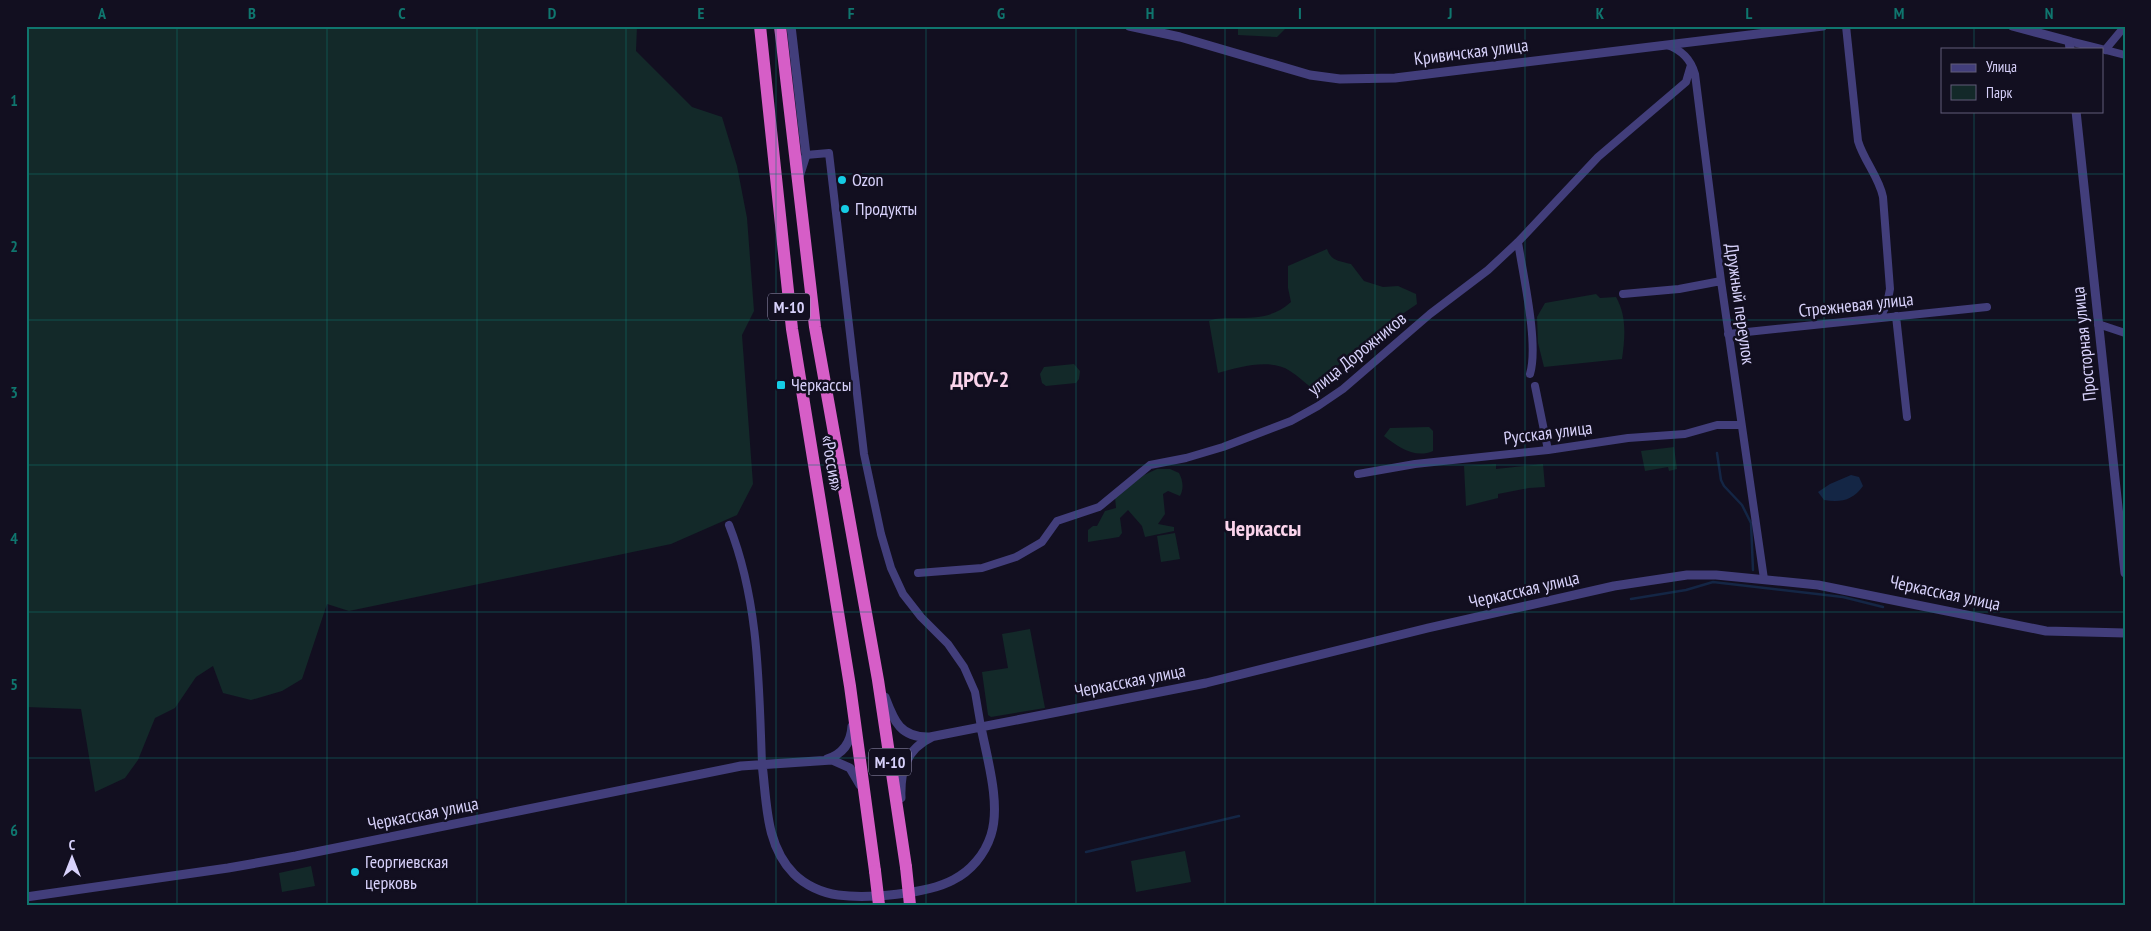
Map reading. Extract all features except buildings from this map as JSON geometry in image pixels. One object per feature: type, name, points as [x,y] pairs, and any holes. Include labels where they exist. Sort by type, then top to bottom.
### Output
[{"type":"highway","name":"«Россия»","points":[[760,26],[792,329],[850,686],[879,905]]},
{"type":"highway","name":"«Россия»","points":[[780,26],[815,327],[878,680]]},
{"type":"highway","name":"М-10","points":[[878,680],[903,844],[910,905]]},
{"type":"street","points":[[791,26],[806,155],[799,177]]},
{"type":"street","name":"Кривичская улица","points":[[1129,26],[1180,37],[1301,73],[1340,79],[1395,78],[1823,26]]},
{"type":"street","points":[[1846,26],[1858,141],[1862,155],[1881,186],[1883,197],[1890,289],[1888,304],[1880,317]]},
{"type":"street","points":[[2012,26],[2069,45],[2094,48]]},
{"type":"street","points":[[2104,48],[2124,26]]},
{"type":"street","points":[[1667,45],[1680,51],[1692,65]]},
{"type":"street","points":[[2104,49],[2125,55]]},
{"type":"street","name":"улица Дорожников","points":[[918,573],[982,568],[1016,557],[1042,542],[1058,521],[1099,507],[1150,465],[1186,458],[1223,447],[1291,421],[1343,390],[1430,314],[1488,270],[1518,242],[1598,157],[1686,82],[1692,65]]},
{"type":"street","name":"Дружный переулок","points":[[1692,65],[1696,79],[1728,334],[1764,579]]},
{"type":"street","name":"Просторная улица","points":[[2076,112],[2125,573]]},
{"type":"street","points":[[729,525],[740,554],[754,617],[762,764],[773,841],[788,866],[801,880],[818,890],[837,895],[866,896],[912,892],[943,884],[961,876],[978,860],[989,842],[994,825],[995,809],[982,727],[974,692],[964,667],[948,644],[914,610],[891,568],[881,534],[864,454],[829,153],[806,155]]},
{"type":"street","points":[[1518,242],[1531,327],[1534,362],[1530,374]]},
{"type":"street","points":[[1623,294],[1679,289],[1721,281]]},
{"type":"street","name":"Стрежневая улица","points":[[1728,334],[1988,307]]},
{"type":"street","points":[[1896,316],[1908,417]]},
{"type":"street","points":[[2098,324],[2125,333]]},
{"type":"street","points":[[1536,386],[1548,450]]},
{"type":"street","name":"Русская улица","points":[[1358,474],[1415,464],[1548,450],[1628,438],[1685,434],[1717,425],[1741,425]]},
{"type":"street","name":"Черкасская улица","points":[[878,680],[894,722],[899,727],[917,736],[937,735],[1206,683],[1428,628],[1614,586],[1699,575],[1764,579],[1837,588],[2046,631],[2125,633]]},
{"type":"street","name":"Черкасская улица","points":[[825,759],[840,753],[850,740],[852,727],[850,686]]},
{"type":"street","name":"Черкасская улица","points":[[903,844],[900,785],[902,771],[907,758],[916,747],[937,735]]},
{"type":"street","name":"Черкасская улица","points":[[26,897],[287,857],[741,766],[825,759],[835,760],[844,764],[856,776],[860,786],[872,847]]},
{"type":"green space","points":[[26,26],[637,26],[636,51],[692,107],[722,117],[737,166],[747,218],[754,311],[742,335],[753,484],[737,515],[671,544],[349,611],[327,604],[302,679],[282,691],[251,700],[223,693],[213,666],[196,677],[175,708],[155,718],[138,760],[125,778],[95,792],[81,709],[26,707]]},
{"type":"green space","points":[[1238,26],[1288,26],[1277,37],[1238,35]]},
{"type":"green space","points":[[1327,249],[1333,258],[1351,264],[1364,281],[1383,287],[1398,286],[1416,294],[1417,304],[1379,330],[1312,388],[1290,371],[1273,365],[1255,365],[1218,373],[1209,321],[1220,318],[1264,316],[1278,311],[1291,302],[1288,288],[1288,266]]},
{"type":"green space","points":[[1596,294],[1600,298],[1616,297],[1620,304],[1624,319],[1622,359],[1544,367],[1538,343],[1537,317],[1545,303]]},
{"type":"green space","points":[[1074,364],[1080,371],[1079,379],[1076,383],[1046,386],[1042,383],[1040,374],[1044,367]]},
{"type":"green space","points":[[1429,427],[1433,431],[1433,451],[1426,453],[1420,454],[1407,451],[1384,436],[1390,428]]},
{"type":"green space","points":[[1674,447],[1677,469],[1669,471],[1668,467],[1645,471],[1641,451]]},
{"type":"green space","points":[[1496,464],[1496,469],[1543,464],[1545,487],[1498,494],[1498,498],[1466,506],[1464,466]]},
{"type":"green space","points":[[1157,469],[1170,469],[1179,473],[1181,479],[1180,496],[1168,491],[1163,494],[1165,514],[1158,524],[1174,527],[1174,531],[1145,537],[1142,526],[1128,510],[1120,518],[1122,533],[1119,537],[1088,542],[1088,530],[1093,526],[1097,526],[1105,511],[1116,508],[1115,497],[1144,475]]},
{"type":"green space","points":[[1175,533],[1180,559],[1161,562],[1157,536]]},
{"type":"green space","points":[[1030,629],[1045,708],[991,717],[988,715],[982,672],[1008,668],[1002,634]]},
{"type":"green space","points":[[1185,851],[1191,882],[1136,892],[1131,861]]},
{"type":"green space","points":[[311,866],[315,886],[282,892],[279,873]]},
{"type":"water","points":[[1851,475],[1859,477],[1863,486],[1855,495],[1841,501],[1836,501],[1824,500],[1818,492],[1830,484]]},
{"type":"waterway","points":[[1717,453],[1721,480],[1724,486],[1742,505],[1751,523],[1753,570]]},
{"type":"waterway","points":[[1631,599],[1686,590],[1713,582],[1843,597],[1883,607]]},
{"type":"waterway","points":[[1086,852],[1239,816]]},
{"type":"place","name":"Ozon","points":[[842,180]]},
{"type":"place","name":"Продукты","points":[[845,209]]},
{"type":"place","name":"Черкассы","points":[[781,385]]},
{"type":"place","name":"Георгиевская церковь","points":[[355,872]]},
{"type":"district","name":"ДРСУ-2","points":[[980,379]]},
{"type":"district","name":"Черкассы","points":[[1263,528]]}]
